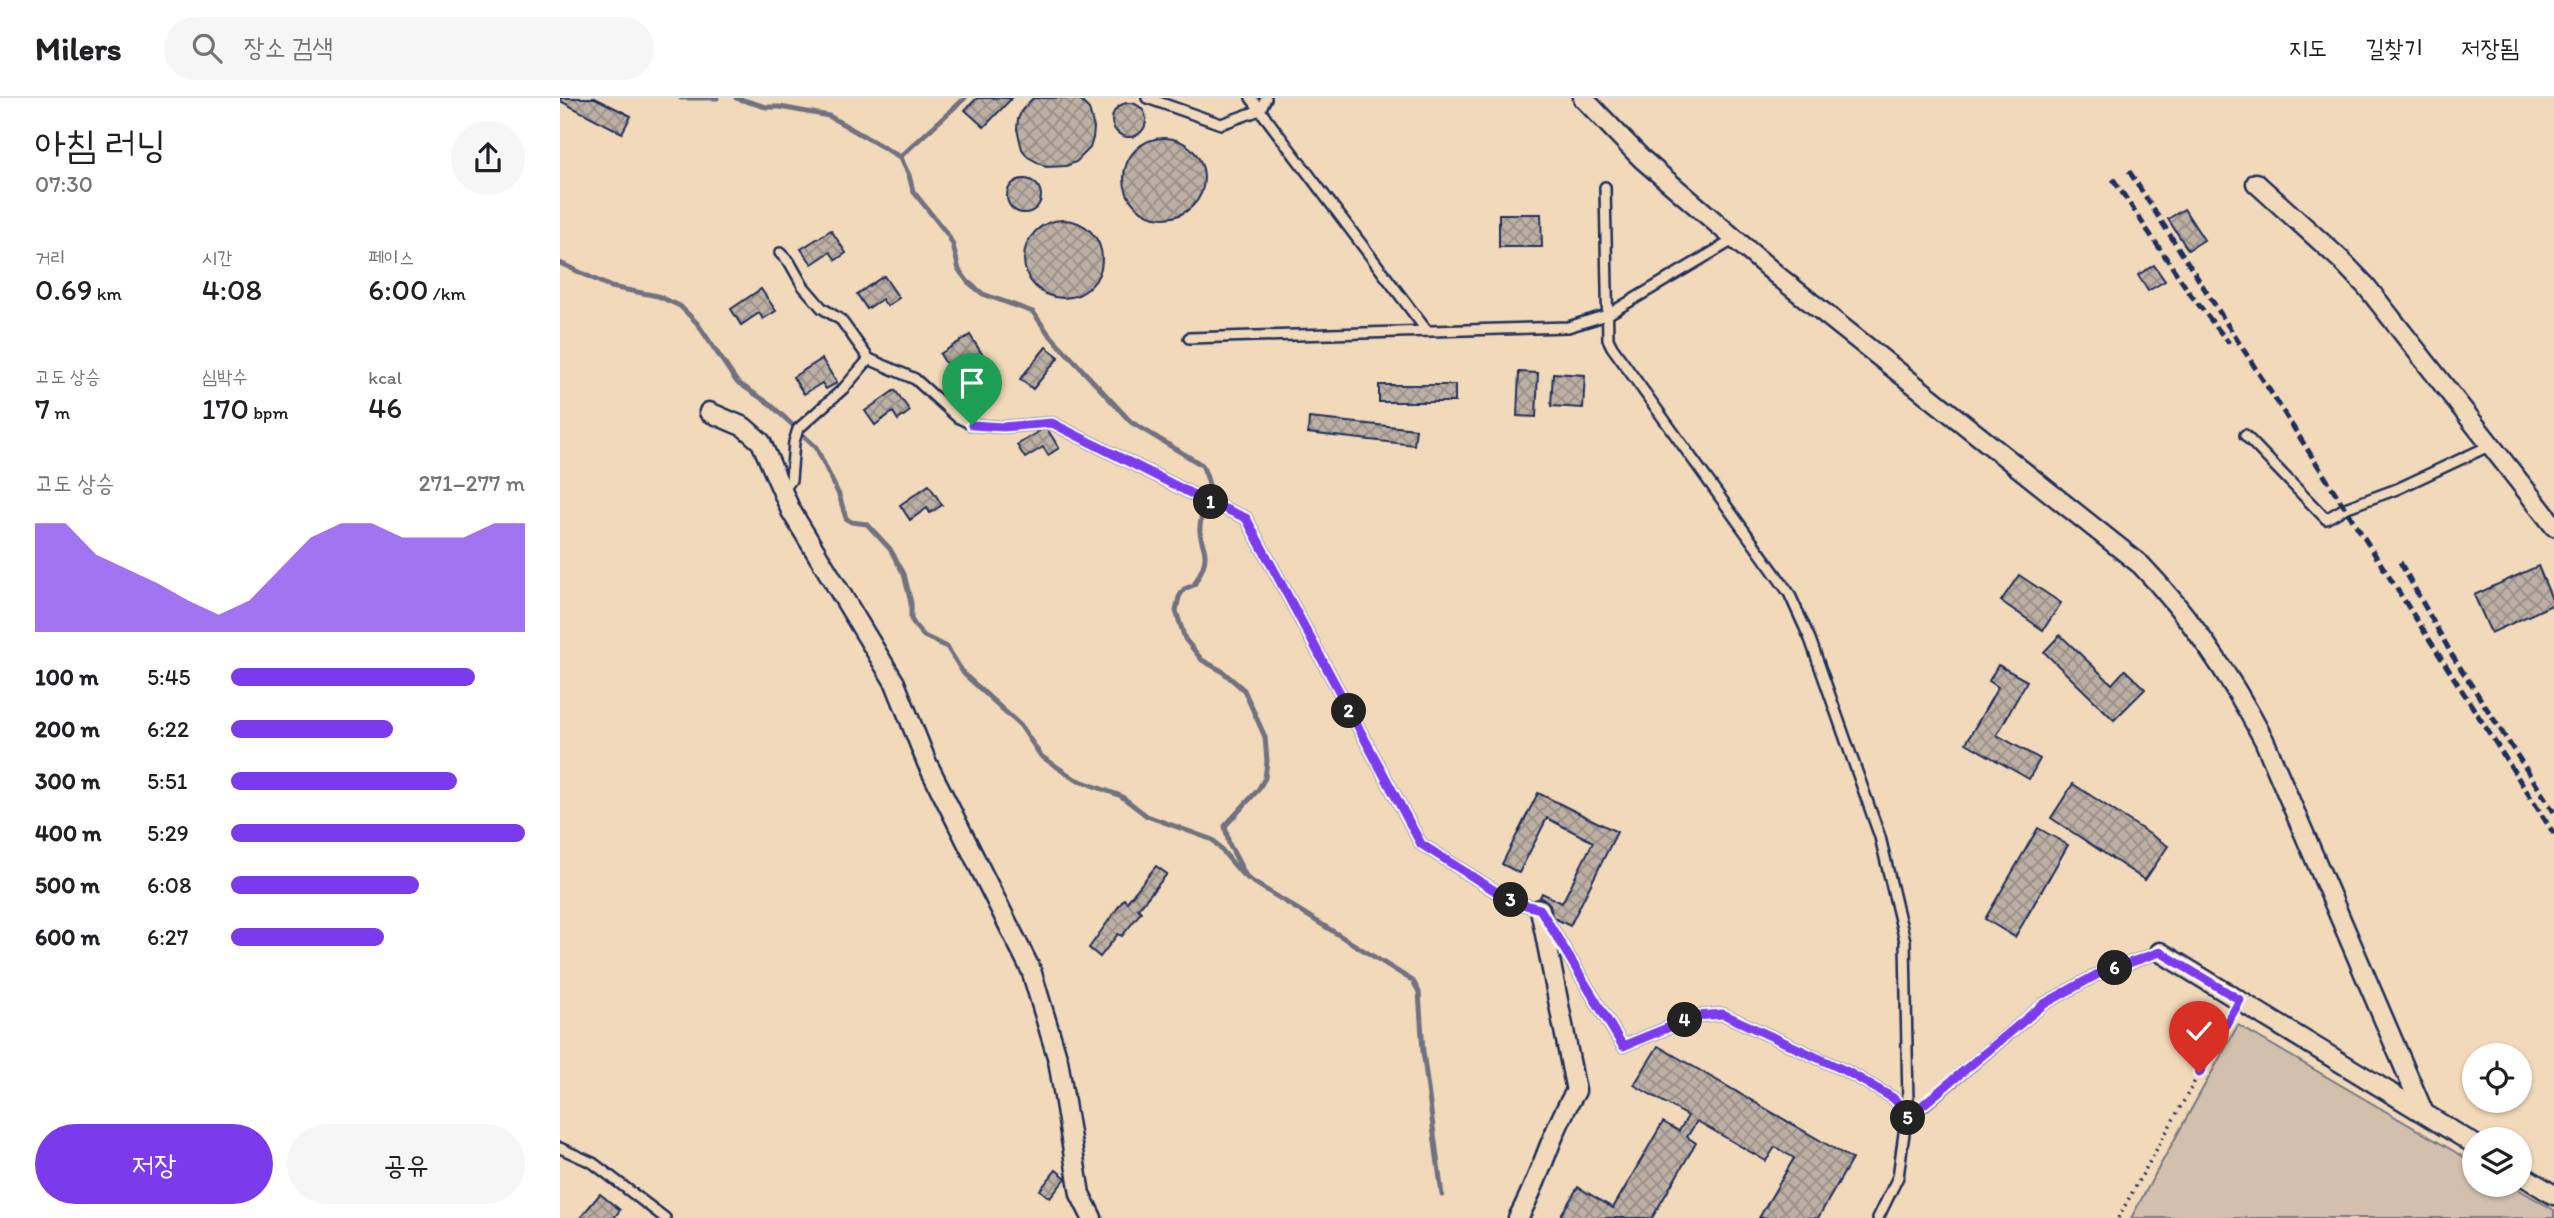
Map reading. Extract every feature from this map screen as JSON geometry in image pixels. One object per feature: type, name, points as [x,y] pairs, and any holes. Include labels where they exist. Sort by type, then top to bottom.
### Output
[{"type":"street","points":[[1583,98],[1642,159],[1790,286],[2141,565],[2183,612],[2244,702],[2264,740],[2423,1111]]},
{"type":"street","points":[[2256,183],[2355,273],[2554,526]]},
{"type":"street","points":[[709,412],[736,422],[754,435],[766,452],[791,512],[895,683],[927,763],[1031,970],[1058,1060],[1080,1194],[1092,1218]]},
{"type":"street","points":[[1518,1218],[1533,1192],[1545,1154],[1576,1091],[1540,909]]},
{"type":"street","points":[[2160,952],[2462,1136]]},
{"type":"street","points":[[2532,1181],[2554,1195]]},
{"type":"lane","points":[[1147,98],[1221,124],[1260,110],[1266,98]]},
{"type":"lane","points":[[1251,98],[1427,331]]},
{"type":"lane","points":[[1605,187],[1608,339],[1789,593],[1810,639],[1873,814],[1902,922],[1906,961],[1906,1119],[1898,1177],[1878,1218]]},
{"type":"lane","points":[[1189,338],[1569,327],[1607,316],[1735,239]]},
{"type":"lane","points":[[780,253],[790,263],[803,286],[822,308],[845,325],[869,359],[915,379],[957,417],[972,425],[1003,427],[1052,423],[1153,475],[1246,518],[1421,844],[1511,901],[1540,909],[1623,1046],[1697,1016],[1723,1014],[1846,1071],[1893,1098],[1901,1106],[1906,1119]]},
{"type":"lane","points":[[782,491],[791,480],[794,442],[798,429],[844,388],[869,359]]},
{"type":"lane","points":[[2245,435],[2326,519],[2345,508],[2397,489],[2491,445]]},
{"type":"lane","points":[[1906,1119],[2044,1004],[2098,974],[2160,952]]},
{"type":"lane","points":[[560,1148],[593,1163],[666,1218]]},
{"type":"path","points":[[2118,1218],[2240,1000]]},
{"type":"shaded area","points":[[2238,1025],[2462,1156],[2462,1197],[2532,1197],[2554,1210],[2554,1218],[2131,1218]]},
{"type":"building","points":[[560,98],[595,98],[631,116],[622,133],[560,101]]},
{"type":"building","points":[[977,98],[1012,98],[984,127],[965,110]]},
{"type":"building","points":[[1033,98],[1078,98],[1089,109],[1094,128],[1093,138],[1090,148],[1076,162],[1066,166],[1046,167],[1028,157],[1022,149],[1017,129],[1018,119]]},
{"type":"building","points":[[1129,103],[1141,108],[1146,120],[1141,132],[1129,137],[1117,132],[1112,120],[1117,108]]},
{"type":"building","points":[[1164,138],[1179,141],[1192,150],[1201,163],[1204,178],[1201,193],[1192,206],[1179,215],[1164,218],[1149,215],[1136,206],[1127,193],[1124,178],[1127,163],[1136,150],[1149,141]]},
{"type":"building","points":[[1024,179],[1036,184],[1041,196],[1036,208],[1024,213],[1012,208],[1007,196],[1012,184]]},
{"type":"building","points":[[2184,209],[2204,240],[2188,250],[2168,219]]},
{"type":"building","points":[[1499,214],[1541,214],[1542,247],[1499,247]]},
{"type":"building","points":[[1063,220],[1078,223],[1090,232],[1099,244],[1102,259],[1099,274],[1090,286],[1078,295],[1063,298],[1048,295],[1036,286],[1027,274],[1024,259],[1027,244],[1036,232],[1048,223]]},
{"type":"building","points":[[831,230],[846,253],[836,260],[830,252],[812,264],[801,249]]},
{"type":"building","points":[[2154,265],[2165,281],[2148,291],[2138,275]]},
{"type":"building","points":[[884,276],[899,298],[887,306],[882,299],[867,309],[857,294]]},
{"type":"building","points":[[761,289],[776,311],[763,319],[759,313],[741,325],[731,309]]},
{"type":"building","points":[[970,335],[984,357],[973,365],[969,358],[950,370],[940,354]]},
{"type":"building","points":[[1046,347],[1059,357],[1033,389],[1020,379]]},
{"type":"building","points":[[822,359],[837,383],[826,389],[822,383],[804,394],[793,377]]},
{"type":"building","points":[[1519,372],[1538,373],[1536,417],[1517,416]]},
{"type":"building","points":[[1553,373],[1585,375],[1583,408],[1551,406]]},
{"type":"building","points":[[1379,385],[1455,385],[1455,402],[1379,402]]},
{"type":"building","points":[[895,390],[910,411],[898,420],[893,412],[875,425],[865,411]]},
{"type":"building","points":[[1309,418],[1416,429],[1414,445],[1308,433]]},
{"type":"building","points":[[1046,427],[1059,448],[1048,455],[1043,447],[1025,458],[1017,445]]},
{"type":"building","points":[[929,485],[942,505],[930,513],[927,508],[910,520],[900,505]]},
{"type":"building","points":[[2538,566],[2554,604],[2491,633],[2474,595]]},
{"type":"building","points":[[2019,575],[2061,603],[2043,630],[2001,601]]},
{"type":"building","points":[[2060,635],[2112,684],[2125,670],[2145,689],[2114,720],[2044,652]]},
{"type":"building","points":[[1998,665],[2027,681],[1997,735],[2040,759],[2029,779],[1966,743],[1998,687],[1989,681]]},
{"type":"building","points":[[2073,784],[2168,846],[2145,880],[2051,818]]},
{"type":"building","points":[[1538,793],[1617,832],[1570,926],[1534,908],[1542,893],[1562,903],[1593,842],[1547,818],[1519,873],[1502,864]]},
{"type":"building","points":[[2038,828],[2068,845],[2015,937],[1985,919]]},
{"type":"building","points":[[1156,866],[1167,874],[1138,909],[1141,912],[1122,936],[1118,934],[1100,957],[1089,948],[1124,899],[1127,902]]},
{"type":"building","points":[[1658,1046],[1852,1159],[1818,1218],[1759,1218],[1794,1158],[1775,1147],[1766,1161],[1697,1121],[1687,1137],[1696,1143],[1652,1218],[1559,1218],[1578,1187],[1613,1208],[1663,1122],[1679,1131],[1688,1116],[1634,1085]]},
{"type":"building","points":[[1056,1170],[1066,1178],[1050,1198],[1040,1190]]},
{"type":"building","points":[[600,1194],[620,1210],[614,1218],[580,1218]]},
{"type":"waterway","points":[[681,98],[717,98]]},
{"type":"waterway","points":[[736,98],[766,107],[829,116],[900,157],[913,191],[948,235],[959,270],[968,282],[983,294],[1033,312],[1048,333],[1131,422],[1202,465],[1209,486],[1200,527],[1204,562],[1194,585],[1184,589],[1179,597],[1176,611],[1185,639],[1202,660],[1222,671],[1244,690],[1265,737],[1267,761],[1265,778],[1258,790],[1225,826],[1229,844],[1247,878],[1413,981],[1419,992],[1423,1051],[1442,1195]]},
{"type":"waterway","points":[[900,157],[965,98]]},
{"type":"waterway","points":[[560,263],[611,287],[658,296],[680,306],[697,323],[737,382],[770,404],[816,447],[839,495],[846,518],[851,522],[867,524],[890,549],[904,574],[911,603],[911,619],[916,627],[924,636],[947,647],[964,674],[1021,726],[1041,756],[1075,779],[1121,796],[1147,816],[1213,840],[1243,875]]},
{"type":"railway","points":[[2129,171],[2554,834]]},
{"type":"railway","points":[[2113,179],[2191,295],[2229,343]]},
{"type":"railway","points":[[2400,562],[2452,655],[2554,812]]},
{"type":"route","points":[[972,425],[1003,427],[1052,423],[1198,497],[1246,518],[1421,844],[1511,901],[1540,909],[1623,1046],[1697,1016],[1723,1014],[1846,1071],[1893,1098],[1901,1106],[1906,1119],[2044,1004],[2098,974],[2160,952],[2240,1000],[2199,1073]]}]
